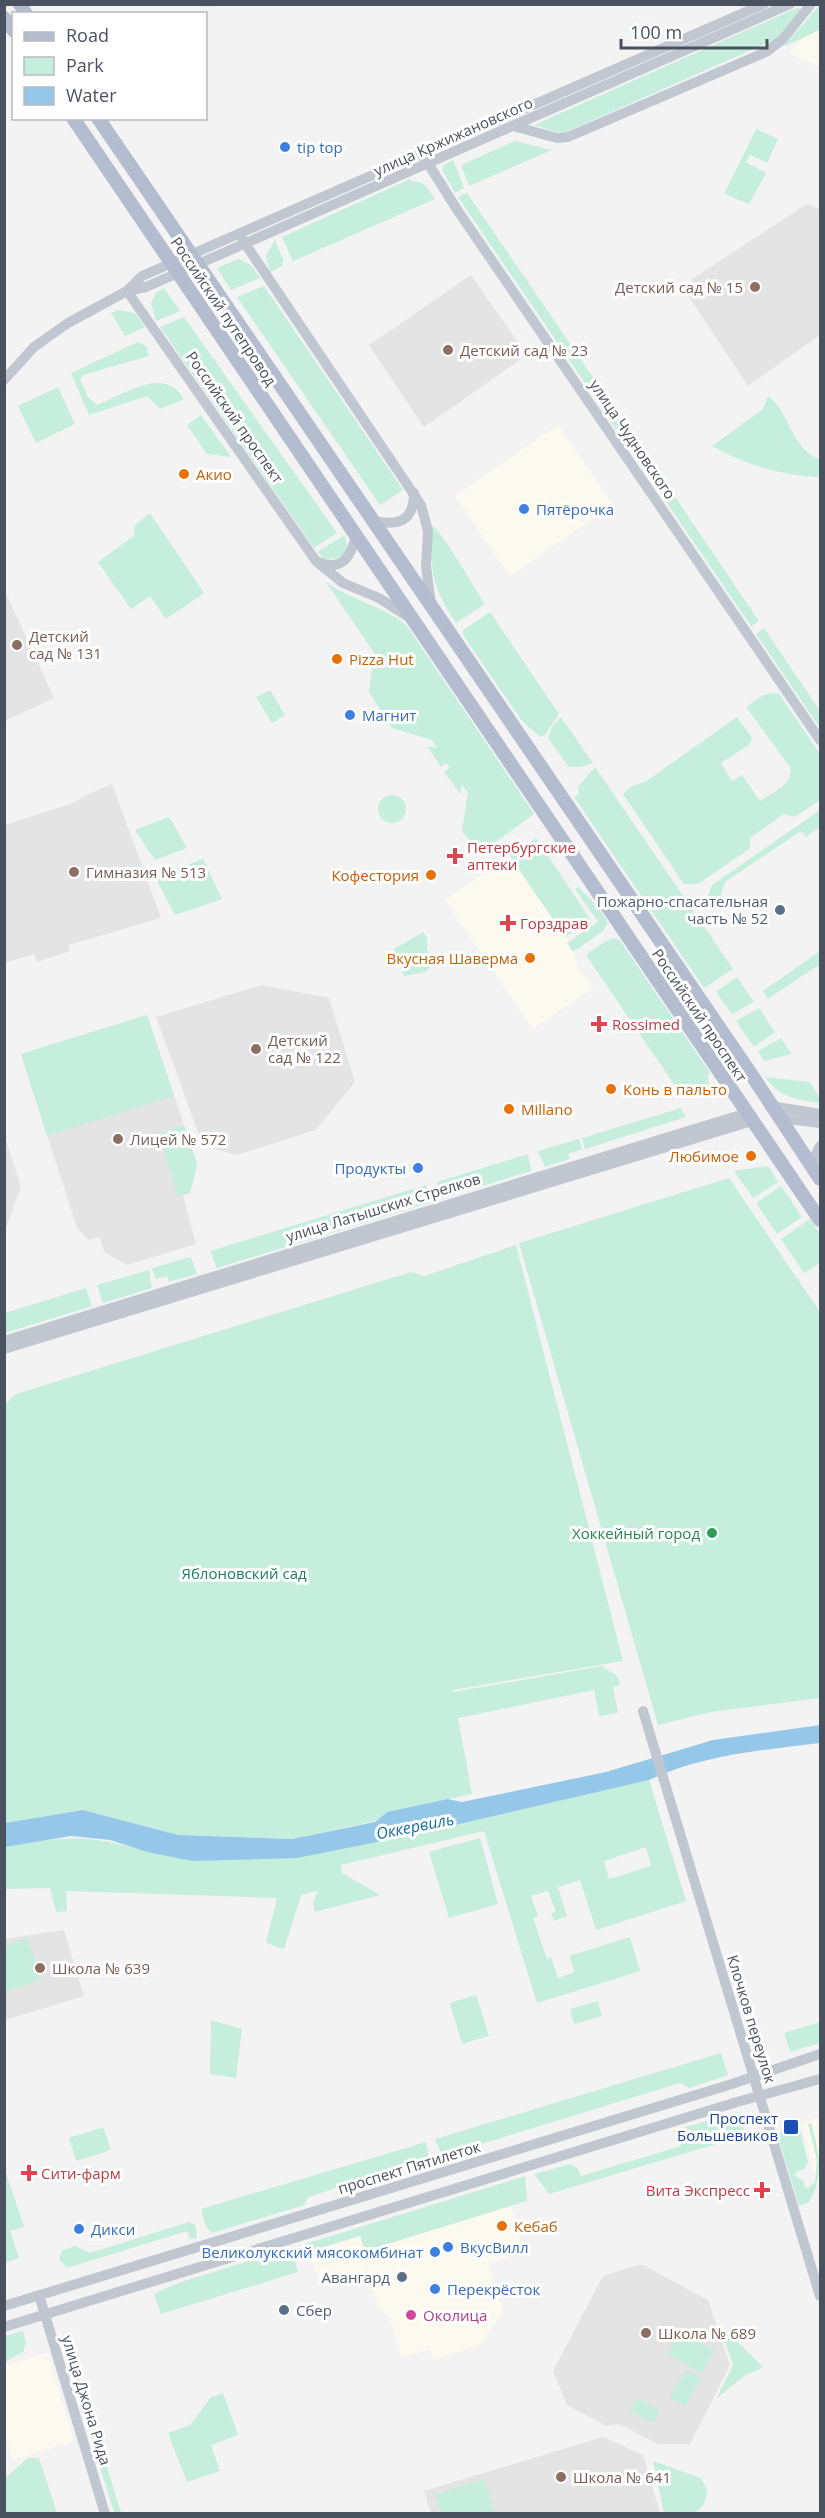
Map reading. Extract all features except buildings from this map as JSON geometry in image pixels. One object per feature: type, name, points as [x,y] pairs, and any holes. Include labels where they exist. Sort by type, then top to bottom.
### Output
[{"type":"main road","name":"Российский путепровод","points":[[74,120],[352,528]]},
{"type":"main road","name":"Российский путепровод","points":[[99,120],[370,515]]},
{"type":"main road","name":"Российский проспект","points":[[370,515],[818,1176]]},
{"type":"main road","name":"Российский проспект","points":[[352,528],[820,1220]]},
{"type":"main road","name":"улица Латышских Стрелков","points":[[749,1117],[771,1106]]},
{"type":"main road","points":[[749,1117],[779,1118]]},
{"type":"street","name":"улица Кржижановского","points":[[424,159],[513,126],[564,98],[764,4]]},
{"type":"street","name":"улица Кржижановского","points":[[4,380],[45,338],[127,291],[147,287],[242,239],[564,98],[790,4]]},
{"type":"street","points":[[513,126],[557,138],[568,137],[766,52],[783,39],[811,4]]},
{"type":"street","name":"улица Чудновского","points":[[424,159],[820,740]]},
{"type":"street","name":"Российский проспект","points":[[242,239],[414,493],[426,518],[426,566],[431,606]]},
{"type":"street","name":"Российский проспект","points":[[127,291],[316,561],[343,584],[379,598],[412,619]]},
{"type":"street","points":[[370,515],[396,524],[403,521],[413,510],[414,493]]},
{"type":"street","points":[[316,561],[332,566],[346,561],[351,554],[352,528]]},
{"type":"street","points":[[771,1106],[820,1114]]},
{"type":"street","name":"улица Латышских Стрелков","points":[[4,1341],[749,1117]]},
{"type":"street","name":"улица Латышских Стрелков","points":[[4,1349],[749,1117]]},
{"type":"street","points":[[779,1118],[820,1123]]},
{"type":"street","points":[[818,1176],[814,1158],[820,1146]]},
{"type":"street","name":"Клочков переулок","points":[[643,1710],[820,2296]]},
{"type":"street","name":"проспект Пятилеток","points":[[4,2306],[820,2054]]},
{"type":"street","points":[[4,2326],[820,2079]]},
{"type":"street","name":"улица Джона Рида","points":[[39,2295],[105,2514]]},
{"type":"shaded area","points":[[820,22],[820,67],[790,53],[813,25]]},
{"type":"shaded area","name":"Детский сад № 15","points":[[807,204],[820,209],[820,335],[748,386],[688,295],[692,279]]},
{"type":"shaded area","name":"Детский сад № 23","points":[[471,275],[527,355],[424,427],[369,345]]},
{"type":"shaded area","points":[[558,425],[613,505],[510,576],[455,496]]},
{"type":"shaded area","name":"Детский сад № 131","points":[[5,591],[54,698],[4,721]]},
{"type":"shaded area","name":"Гимназия № 513","points":[[112,784],[161,918],[69,945],[70,951],[37,962],[34,954],[5,963],[5,825],[73,803]]},
{"type":"shaded area","points":[[510,856],[575,951],[577,966],[593,988],[533,1029],[445,900]]},
{"type":"shaded area","name":"Детский сад № 122","points":[[262,985],[329,998],[355,1082],[316,1130],[237,1155],[203,1146],[156,1017]]},
{"type":"shaded area","name":"Лицей № 572","points":[[147,1015],[197,1164],[190,1193],[183,1196],[196,1244],[127,1265],[104,1252],[100,1237],[89,1240],[77,1228],[21,1054]]},
{"type":"shaded area","points":[[5,1137],[21,1187],[4,1231]]},
{"type":"shaded area","name":"Школа № 639","points":[[64,1930],[84,1996],[5,2020],[4,1939]]},
{"type":"shaded area","points":[[820,2117],[820,2193],[801,2124]]},
{"type":"shaded area","points":[[509,2200],[524,2253],[488,2263],[503,2311],[480,2345],[433,2360],[430,2349],[402,2357],[390,2318],[379,2308],[367,2270],[330,2281],[320,2280],[307,2253],[360,2236],[364,2248]]},
{"type":"shaded area","name":"Школа № 689","points":[[643,2265],[708,2300],[730,2365],[690,2444],[658,2444],[619,2424],[606,2426],[567,2405],[553,2371],[603,2276]]},
{"type":"shaded area","points":[[47,2353],[74,2441],[13,2460],[5,2434],[5,2366]]},
{"type":"shaded area","name":"Школа № 641","points":[[603,2437],[643,2455],[660,2513],[431,2513],[424,2491]]},
{"type":"green space","points":[[820,5],[820,30],[783,47]]},
{"type":"green space","points":[[799,7],[801,10],[776,39],[566,132],[556,132],[534,125]]},
{"type":"green space","points":[[756,129],[778,139],[767,163],[750,155],[746,162],[766,173],[749,204],[724,194]]},
{"type":"green space","points":[[515,141],[552,150],[469,186],[461,165]]},
{"type":"green space","points":[[453,160],[464,188],[455,193],[442,170],[444,165]]},
{"type":"green space","points":[[410,179],[412,182],[423,184],[435,199],[293,261],[282,237]]},
{"type":"green space","points":[[467,193],[597,383],[589,389],[458,197]]},
{"type":"green space","points":[[275,240],[283,259],[283,265],[270,273],[266,256]]},
{"type":"green space","points":[[239,259],[252,266],[260,278],[231,290],[217,268]]},
{"type":"green space","points":[[264,286],[403,490],[380,505],[237,297]]},
{"type":"green space","points":[[164,288],[180,311],[156,321],[151,303],[156,293]]},
{"type":"green space","points":[[118,310],[135,313],[145,327],[125,336],[111,313]]},
{"type":"green space","points":[[184,317],[337,533],[314,548],[160,327]]},
{"type":"green space","points":[[138,342],[146,346],[149,356],[83,375],[80,380],[88,397],[97,405],[132,389],[155,383],[166,384],[175,389],[184,399],[160,409],[147,396],[89,415],[71,373]]},
{"type":"green space","points":[[58,387],[75,424],[36,443],[18,406]]},
{"type":"green space","points":[[601,390],[634,438],[626,444],[593,396]]},
{"type":"green space","points":[[768,396],[781,411],[803,448],[820,459],[820,477],[764,468],[712,446],[763,409]]},
{"type":"green space","points":[[201,415],[231,457],[207,454],[187,425]]},
{"type":"green space","points":[[661,476],[759,621],[751,626],[654,484]]},
{"type":"green space","points":[[150,513],[204,593],[166,619],[150,596],[131,609],[98,562],[135,535],[134,526]]},
{"type":"green space","points":[[432,526],[451,549],[485,604],[456,623],[441,597],[434,577]]},
{"type":"green space","points":[[345,535],[347,549],[341,558],[325,559],[317,552]]},
{"type":"green space","points":[[326,582],[387,613],[407,626],[534,814],[479,854],[462,831],[468,792],[462,785],[460,794],[444,772],[450,768],[446,763],[441,767],[427,746],[437,748],[432,740],[392,728],[369,692],[374,653]]},
{"type":"green space","points":[[490,612],[559,714],[545,735],[540,737],[522,721],[463,635],[463,630]]},
{"type":"green space","points":[[764,628],[820,711],[820,728],[756,634]]},
{"type":"green space","points":[[270,690],[285,715],[272,723],[256,697]]},
{"type":"green space","points":[[779,694],[820,754],[820,800],[795,817],[784,814],[750,838],[750,848],[698,884],[684,884],[623,794],[632,786],[645,782],[737,717],[752,738],[750,744],[721,763],[732,781],[742,775],[760,801],[776,791],[789,778],[790,767],[746,707],[764,695]]},
{"type":"green space","points":[[561,717],[593,763],[581,767],[569,767],[548,738],[552,727]]},
{"type":"green space","points":[[595,767],[733,969],[704,988],[574,797],[579,794],[578,787]]},
{"type":"green space","points":[[392,795],[402,799],[406,809],[402,819],[392,823],[382,819],[378,809],[382,799]]},
{"type":"green space","points":[[820,810],[820,827],[806,837],[801,831],[725,882],[716,910],[708,895],[712,885]]},
{"type":"green space","points":[[169,817],[187,848],[155,860],[135,830]]},
{"type":"green space","points":[[536,838],[590,919],[565,937],[510,856]]},
{"type":"green space","points":[[203,859],[222,899],[175,915],[155,877]]},
{"type":"green space","points":[[578,887],[595,904],[608,922],[603,931],[573,952],[567,943],[598,922],[575,889]]},
{"type":"green space","points":[[423,932],[427,938],[427,950],[434,963],[425,972],[404,976],[394,949]]},
{"type":"green space","points":[[611,938],[619,939],[710,1073],[708,1075],[709,1091],[692,1095],[678,1090],[586,955]]},
{"type":"green space","points":[[820,951],[820,970],[817,966],[768,999],[763,991]]},
{"type":"green space","points":[[737,977],[754,1002],[732,1014],[716,992]]},
{"type":"green space","points":[[759,1008],[775,1032],[754,1047],[736,1021]]},
{"type":"green space","points":[[147,1015],[174,1096],[47,1136],[21,1054]]},
{"type":"green space","points":[[781,1038],[792,1054],[764,1061],[758,1051]]},
{"type":"green space","points":[[765,1077],[810,1082],[820,1103],[782,1093]]},
{"type":"green space","points":[[681,1108],[686,1117],[585,1149],[582,1138]]},
{"type":"green space","points":[[184,1125],[197,1164],[190,1193],[178,1196],[159,1134]]},
{"type":"green space","points":[[579,1139],[582,1149],[568,1154],[570,1159],[545,1167],[538,1151]]},
{"type":"green space","points":[[528,1154],[531,1171],[443,1198],[437,1182]]},
{"type":"green space","points":[[768,1166],[778,1182],[753,1198],[734,1171]]},
{"type":"green space","name":"Хоккейный город","points":[[729,1178],[820,1312],[820,1698],[711,1712],[658,1725],[519,1243]]},
{"type":"green space","points":[[426,1185],[432,1202],[217,1268],[210,1251]]},
{"type":"green space","points":[[781,1186],[802,1217],[777,1234],[756,1203]]},
{"type":"green space","points":[[810,1219],[820,1234],[820,1263],[804,1273],[781,1239]]},
{"type":"green space","name":"Яблоновский сад","points":[[516,1245],[623,1661],[453,1690],[453,1692],[602,1666],[618,1677],[620,1685],[613,1687],[618,1713],[599,1716],[594,1690],[458,1718],[472,1794],[387,1812],[375,1821],[292,1839],[178,1835],[83,1810],[5,1823],[5,1404],[16,1394],[411,1272],[424,1276]]},
{"type":"green space","points":[[191,1257],[197,1274],[169,1282],[167,1276],[156,1279],[152,1268]]},
{"type":"green space","points":[[149,1270],[152,1288],[103,1303],[97,1285]]},
{"type":"green space","points":[[86,1288],[92,1306],[5,1333],[5,1313]]},
{"type":"green space","points":[[649,1780],[686,1901],[596,1930],[580,1880],[558,1887],[567,1916],[554,1921],[551,1913],[556,1912],[548,1891],[531,1896],[538,1916],[533,1918],[547,1959],[551,1957],[558,1978],[575,1972],[569,1956],[630,1937],[640,1971],[537,2003],[484,1831],[341,1865],[342,1873],[380,1895],[315,1912],[313,1903],[318,1891],[301,1895],[284,1949],[266,1943],[277,1898],[66,1891],[67,1911],[56,1912],[50,1888],[5,1889],[5,1847],[44,1841],[92,1839],[147,1852],[417,1834]],"holes":[[[646,1847],[651,1866],[609,1879],[604,1861]]]},
{"type":"green space","points":[[480,1838],[498,1904],[449,1918],[429,1852]]},
{"type":"green space","points":[[28,1938],[41,1980],[5,1992],[5,1946]]},
{"type":"green space","points":[[476,1995],[489,2036],[462,2044],[450,2003]]},
{"type":"green space","points":[[598,2001],[602,2016],[574,2024],[570,2009]]},
{"type":"green space","points":[[211,2020],[242,2029],[236,2078],[210,2074]]},
{"type":"green space","points":[[820,2022],[820,2043],[790,2052],[784,2033]]},
{"type":"green space","points":[[721,2053],[728,2075],[689,2088],[680,2083],[442,2156],[435,2139]]},
{"type":"green space","points":[[738,2112],[746,2135],[549,2194],[534,2174],[571,2164],[578,2169],[581,2176],[681,2146],[680,2134],[686,2127]]},
{"type":"green space","points":[[811,2123],[818,2153],[819,2173],[809,2202],[799,2206],[777,2133],[799,2126],[808,2162],[804,2169],[796,2172],[795,2176],[803,2181],[806,2189],[815,2182],[817,2160],[808,2124]]},
{"type":"green space","points":[[103,2127],[111,2150],[76,2161],[69,2138]]},
{"type":"green space","points":[[426,2142],[429,2159],[308,2197],[304,2205],[212,2233],[206,2227],[201,2209]]},
{"type":"green space","points":[[5,2170],[24,2227],[10,2231],[19,2258],[5,2263]]},
{"type":"green space","points":[[525,2176],[527,2201],[365,2251],[360,2236],[307,2252],[305,2244]]},
{"type":"green space","points":[[189,2222],[195,2225],[197,2238],[190,2239],[187,2231],[67,2268],[59,2259],[63,2250],[75,2246],[90,2253]]},
{"type":"green space","points":[[291,2248],[298,2272],[161,2314],[154,2294],[178,2283]]},
{"type":"green space","points":[[719,2324],[763,2367],[744,2376],[717,2398],[733,2365]]},
{"type":"green space","points":[[23,2331],[26,2343],[23,2352],[5,2362],[5,2336]]},
{"type":"green space","points":[[680,2332],[714,2350],[702,2373],[668,2354]]},
{"type":"green space","points":[[70,2347],[121,2513],[114,2512],[63,2349]]},
{"type":"green space","points":[[686,2370],[701,2378],[685,2406],[670,2398]]},
{"type":"green space","points":[[223,2393],[238,2435],[211,2445],[220,2471],[187,2482],[168,2433],[190,2425],[211,2397]]},
{"type":"green space","points":[[637,2398],[660,2410],[653,2423],[630,2411]]},
{"type":"green space","points":[[28,2458],[39,2458],[57,2513],[5,2513],[5,2478]]},
{"type":"green space","points":[[653,2461],[701,2478],[707,2489],[706,2498],[699,2510],[688,2513],[664,2513]]},
{"type":"green space","points":[[484,2479],[495,2513],[441,2513],[436,2494]]},
{"type":"water","name":"Оккервиль","points":[[820,1725],[820,1743],[712,1759],[649,1780],[417,1834],[297,1858],[193,1861],[147,1852],[110,1840],[71,1836],[5,1847],[5,1823],[83,1810],[178,1835],[292,1839],[375,1822],[387,1812],[448,1799],[462,1802],[606,1772],[713,1740]]},
{"type":"place","name":"tip top","points":[[285,147]]},
{"type":"place","name":"Детский сад № 15","points":[[755,287]]},
{"type":"place","name":"Детский сад № 23","points":[[448,350]]},
{"type":"place","name":"Акио","points":[[184,474]]},
{"type":"place","name":"Пятёрочка","points":[[524,509]]},
{"type":"place","name":"Детский сад № 131","points":[[17,645]]},
{"type":"place","name":"Pizza Hut","points":[[337,659]]},
{"type":"place","name":"Магнит","points":[[350,715]]},
{"type":"place","name":"Петербургские аптеки","points":[[455,856]]},
{"type":"place","name":"Гимназия № 513","points":[[74,872]]},
{"type":"place","name":"Кофестория","points":[[431,875]]},
{"type":"place","name":"Пожарно-спасательная часть № 52","points":[[780,910]]},
{"type":"place","name":"Горздрав","points":[[508,923]]},
{"type":"place","name":"Вкусная Шаверма","points":[[530,958]]},
{"type":"place","name":"Rossimed","points":[[599,1024]]},
{"type":"place","name":"Детский сад № 122","points":[[256,1049]]},
{"type":"place","name":"Конь в пальто","points":[[611,1089]]},
{"type":"place","name":"Millano","points":[[509,1109]]},
{"type":"place","name":"Лицей № 572","points":[[118,1139]]},
{"type":"place","name":"Любимое","points":[[751,1156]]},
{"type":"place","name":"Продукты","points":[[418,1168]]},
{"type":"place","name":"Хоккейный город","points":[[712,1533]]},
{"type":"place","name":"Школа № 639","points":[[40,1968]]},
{"type":"place","name":"Проспект Большевиков","points":[[791,2127]]},
{"type":"place","name":"Сити-фарм","points":[[29,2173]]},
{"type":"place","name":"Вита Экспресс","points":[[762,2190]]},
{"type":"place","name":"Кебаб","points":[[502,2226]]},
{"type":"place","name":"Дикси","points":[[79,2229]]},
{"type":"place","name":"ВкусВилл","points":[[448,2247]]},
{"type":"place","name":"Великолукский мясокомбинат","points":[[435,2252]]},
{"type":"place","name":"Авангард","points":[[402,2277]]},
{"type":"place","name":"Перекрёсток","points":[[435,2289]]},
{"type":"place","name":"Сбер","points":[[284,2310]]},
{"type":"place","name":"Околица","points":[[411,2315]]},
{"type":"place","name":"Школа № 689","points":[[646,2333]]},
{"type":"place","name":"Школа № 641","points":[[561,2477]]}]
